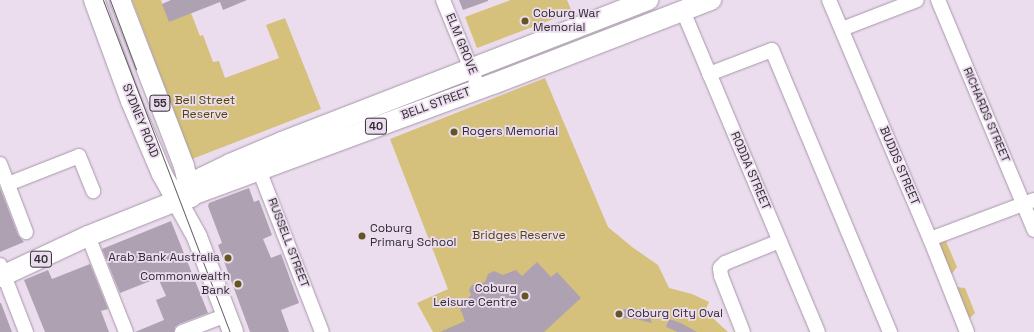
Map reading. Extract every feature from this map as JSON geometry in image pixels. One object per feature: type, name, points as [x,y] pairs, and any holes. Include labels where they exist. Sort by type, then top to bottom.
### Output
[{"type":"highway","name":"SYDNEY ROAD","points":[[94,0],[131,101],[162,174],[182,194]]},
{"type":"highway","name":"SYDNEY ROAD","points":[[120,0],[182,161],[182,194],[230,324]]},
{"type":"highway","name":"BELL STREET","points":[[1,271],[33,253],[85,238],[256,162],[378,115],[470,68],[648,0]]},
{"type":"highway","name":"BELL STREET","points":[[378,115],[479,88],[711,0]]},
{"type":"street","name":"ELM GROVE","points":[[443,0],[479,88]]},
{"type":"street","name":"BUDDS STREET","points":[[829,0],[930,239],[967,332]]},
{"type":"street","points":[[842,29],[917,0]]},
{"type":"street","name":"RICHARDS STREET","points":[[938,0],[1029,202],[1034,230]]},
{"type":"street","name":"RODDA STREET","points":[[683,11],[818,332]]},
{"type":"street","points":[[709,74],[772,50],[890,332]]},
{"type":"street","points":[[8,184],[79,156],[93,191]]},
{"type":"street","name":"RUSSELL STREET","points":[[256,162],[322,332]]},
{"type":"street","points":[[0,164],[26,232]]},
{"type":"street","points":[[930,239],[1029,202]]},
{"type":"street","points":[[85,238],[126,332]]},
{"type":"street","points":[[743,332],[720,276],[720,268],[725,263],[780,241]]},
{"type":"street","points":[[1,271],[26,332]]},
{"type":"street","points":[[182,332],[230,324]]},
{"type":"green space","name":"Bell Street Reserve","points":[[132,0],[161,0],[169,21],[191,13],[200,36],[203,35],[213,62],[219,61],[225,78],[279,58],[266,25],[285,18],[321,109],[192,159]]},
{"type":"green space","points":[[511,0],[567,0],[572,12],[477,48],[465,17]]},
{"type":"green space","name":"Bridges Reserve","points":[[545,78],[608,227],[632,247],[658,265],[669,288],[692,294],[709,302],[705,311],[728,332],[433,332],[417,303],[448,289],[390,139]]},
{"type":"green space","points":[[945,239],[957,267],[951,275],[936,242]]},
{"type":"green space","points":[[956,287],[965,288],[975,313],[969,319]]},
{"type":"building","points":[[171,0],[247,0],[223,10],[220,2],[169,22],[162,4]]},
{"type":"building","points":[[459,0],[488,0],[488,1],[463,10]]},
{"type":"building","points":[[0,188],[18,235],[24,242],[0,252]]},
{"type":"building","points":[[249,188],[254,202],[259,200],[272,235],[263,239],[271,258],[281,254],[299,303],[281,310],[289,332],[250,332],[218,245],[222,243],[208,206],[209,203]]},
{"type":"building","points":[[171,221],[208,313],[179,324],[175,327],[174,332],[135,332],[164,320],[156,300],[166,296],[158,278],[120,293],[102,249]]},
{"type":"building","name":"Coburg Leisure Centre","points":[[537,262],[551,277],[557,272],[581,298],[544,332],[440,332],[465,321],[460,308],[464,306],[463,303],[471,295],[469,290],[472,285],[485,282],[488,274],[494,271],[503,275],[516,270],[522,276]]},
{"type":"building","points":[[90,264],[108,309],[101,311],[109,332],[45,332],[24,280],[48,270],[52,279]]},
{"type":"building","points":[[1,303],[12,332],[0,332]]},
{"type":"building","points":[[624,309],[647,311],[652,323],[636,319],[619,318]]},
{"type":"building","points":[[669,319],[681,323],[697,332],[678,332],[666,327]]},
{"type":"tram line","points":[[103,0],[230,332]]},
{"type":"tram line","points":[[110,0],[136,69]]},
{"type":"place","name":"Coburg War Memorial","points":[[525,21]]},
{"type":"place","name":"Rogers Memorial","points":[[454,132]]},
{"type":"place","name":"Coburg Primary School","points":[[362,236]]},
{"type":"place","name":"Arab Bank Australia","points":[[228,258]]},
{"type":"place","name":"Commonwealth Bank","points":[[238,284]]},
{"type":"place","name":"Coburg Leisure Centre","points":[[525,296]]},
{"type":"place","name":"Coburg City Oval","points":[[619,314]]}]
